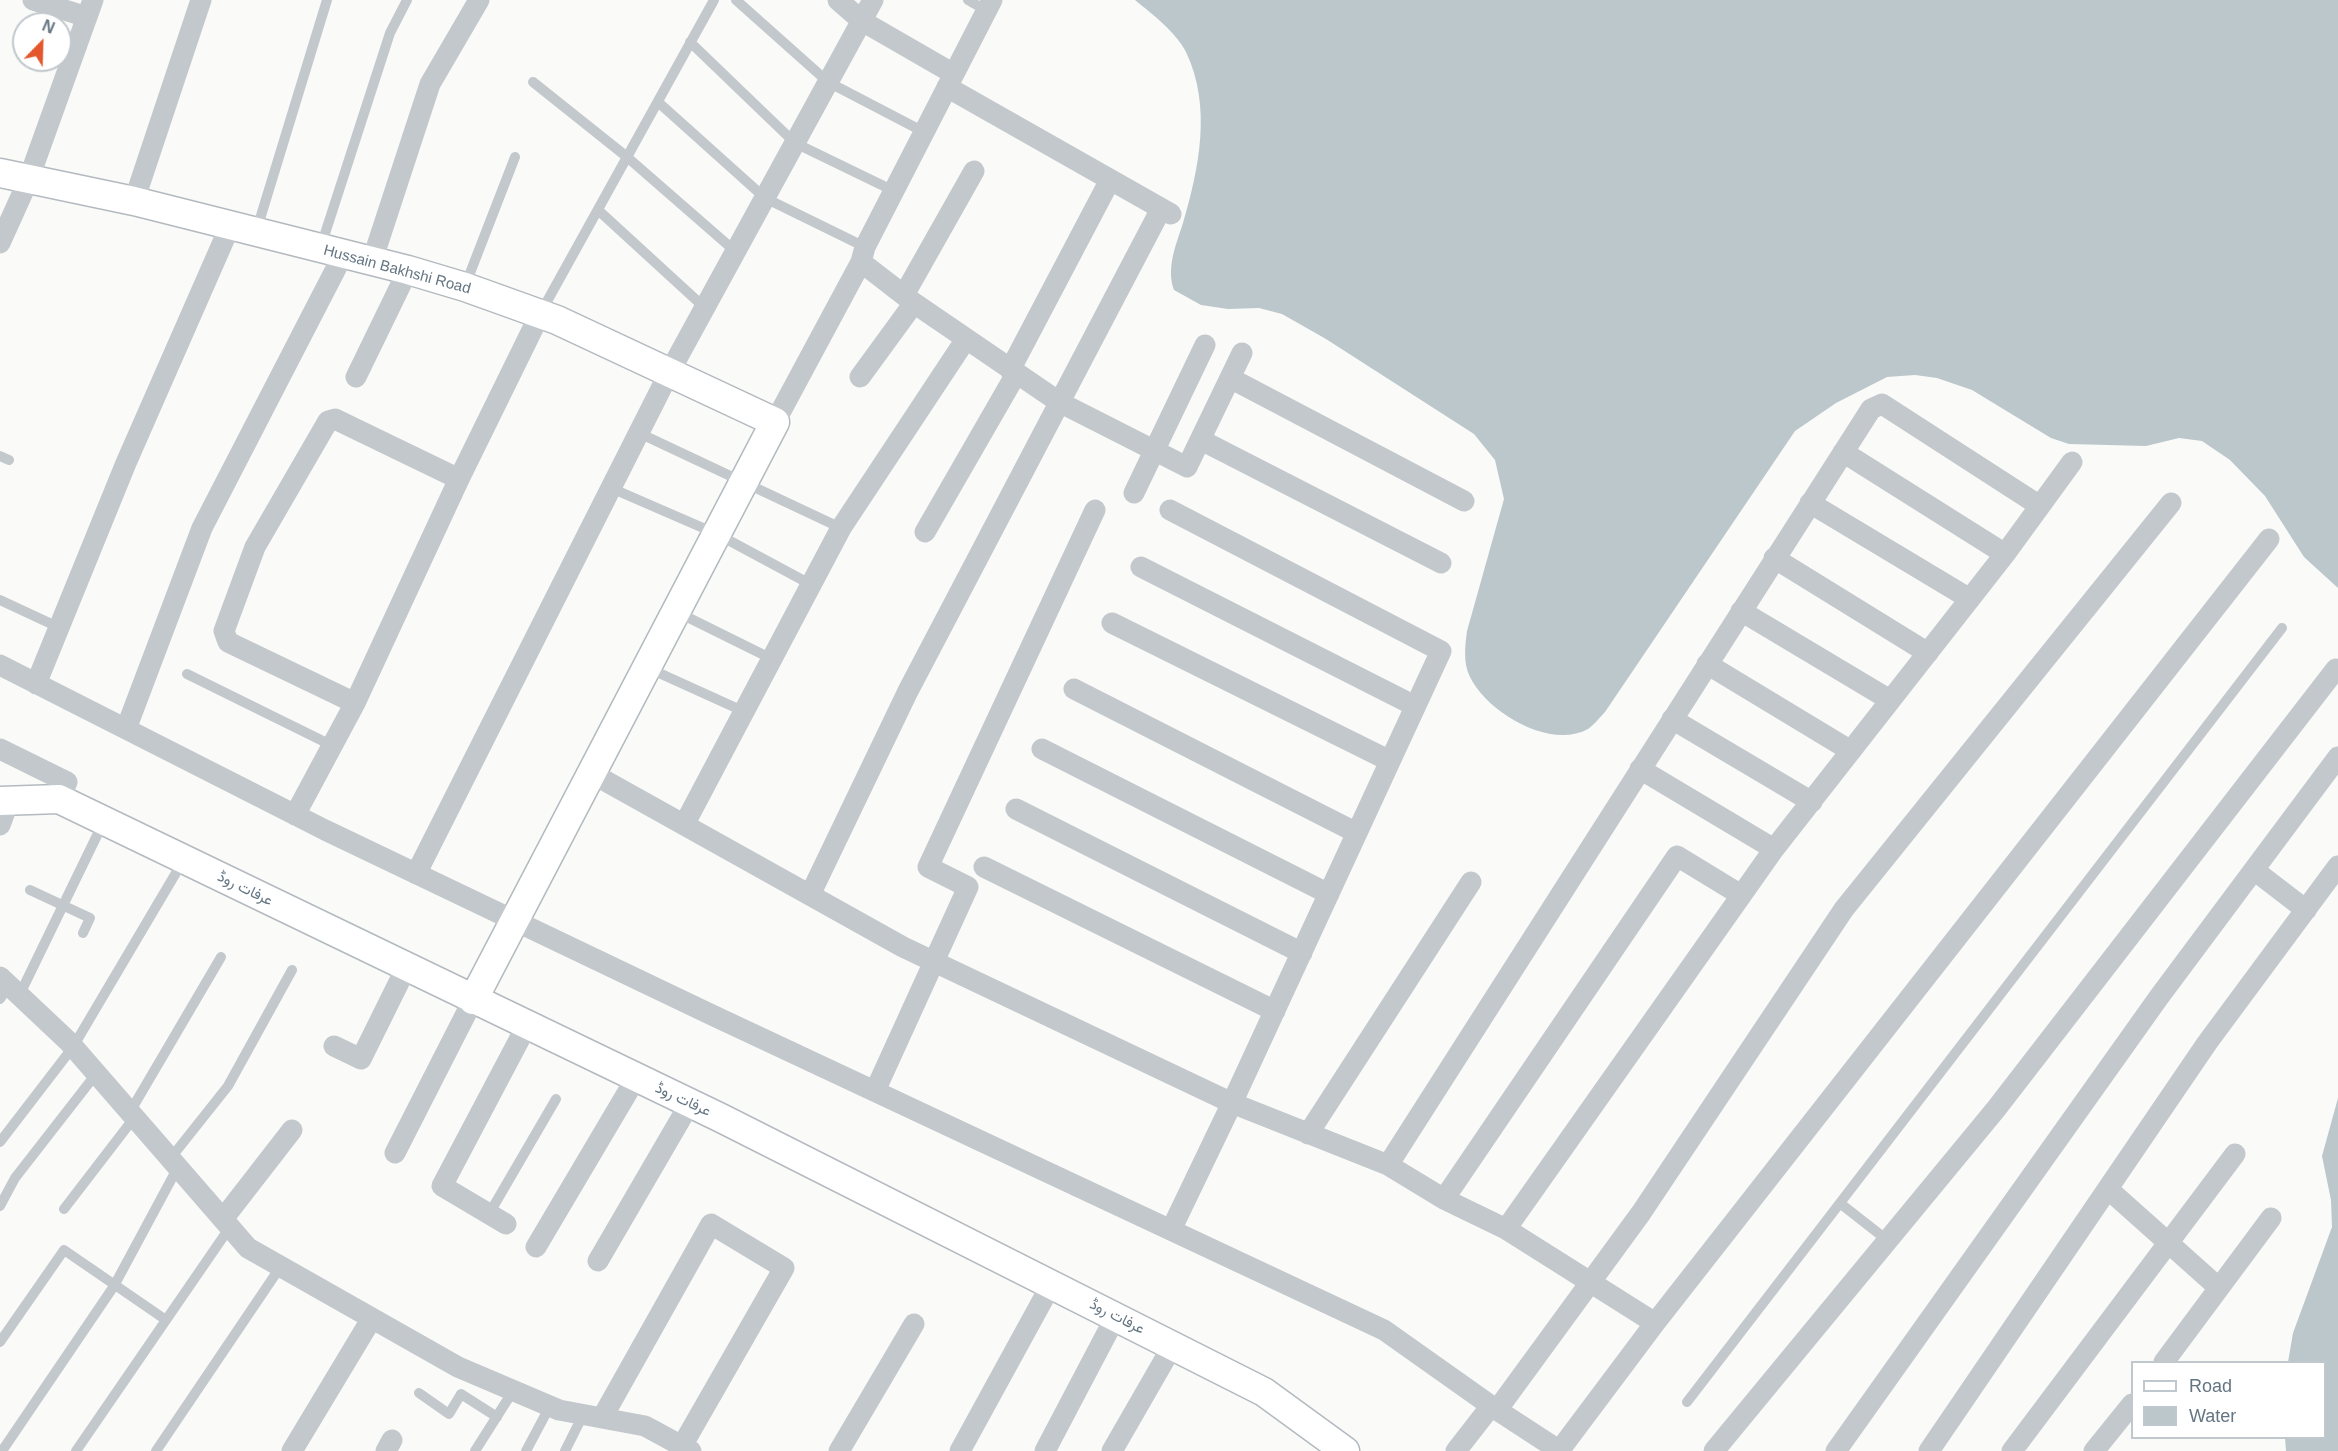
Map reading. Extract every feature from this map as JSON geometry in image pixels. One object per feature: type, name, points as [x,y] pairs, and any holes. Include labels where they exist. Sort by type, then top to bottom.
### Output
[{"type":"street","points":[[0,243],[28,181],[90,9],[33,0]]},
{"type":"street","points":[[134,201],[201,0]]},
{"type":"street","points":[[372,261],[429,84],[479,0]]},
{"type":"street","points":[[810,895],[908,691],[1059,402],[1166,211],[1110,180],[951,81],[862,21],[838,0]]},
{"type":"street","points":[[416,874],[669,373],[873,0]]},
{"type":"street","points":[[395,1153],[863,254],[990,5]]},
{"type":"street","points":[[860,377],[909,299],[974,171]]},
{"type":"street","name":"Hussain Bakhshi Road","points":[[0,173],[28,181],[134,201],[465,286],[540,314],[775,422]]},
{"type":"street","points":[[925,532],[1013,372],[1110,180]]},
{"type":"street","points":[[36,684],[57,627],[243,229]]},
{"type":"street","points":[[126,729],[202,528],[331,252]]},
{"type":"street","points":[[863,254],[909,299],[1013,372],[1059,402],[1187,467],[1242,353]]},
{"type":"street","points":[[356,377],[408,270]]},
{"type":"street","points":[[295,815],[355,703],[459,479],[540,314]]},
{"type":"street","points":[[684,825],[841,528],[966,339]]},
{"type":"street","points":[[1134,493],[1205,345]]},
{"type":"street","points":[[1230,378],[1464,501]]},
{"type":"street","points":[[1388,1166],[1870,409],[1882,404],[2040,506]]},
{"type":"street","points":[[355,703],[228,642],[224,631],[255,547],[328,421],[335,419],[459,479]]},
{"type":"street","points":[[1201,440],[1441,562]]},
{"type":"street","points":[[1843,452],[2005,554]]},
{"type":"street","points":[[1506,1229],[1774,849],[2005,554],[2072,462]]},
{"type":"street","points":[[1810,503],[1970,599]]},
{"type":"street","points":[[1456,1451],[1494,1408],[1641,1213],[1844,909],[2170,503]]},
{"type":"street","points":[[875,1092],[968,888],[928,867],[1095,510]]},
{"type":"street","points":[[1170,510],[1441,651],[1171,1230]]},
{"type":"street","points":[[0,665],[416,874],[1384,1330],[1494,1408],[1560,1451],[1655,1323],[2269,539]]},
{"type":"street","points":[[1774,558],[1928,652]]},
{"type":"street","points":[[1141,567],[1415,706]]},
{"type":"street","points":[[1741,610],[1890,700]]},
{"type":"street","points":[[1112,623],[1390,761]]},
{"type":"street","points":[[1707,664],[1851,751]]},
{"type":"street","points":[[1714,1451],[1996,1108],[2336,669]]},
{"type":"street","points":[[1074,689],[1357,833]]},
{"type":"street","points":[[1672,719],[1812,802]]},
{"type":"street","points":[[0,749],[67,782],[59,799]]},
{"type":"street","points":[[1042,749],[1329,894]]},
{"type":"street","points":[[1836,1451],[2159,997],[2338,757]]},
{"type":"street","points":[[1640,770],[1774,849]]},
{"type":"street","points":[[593,774],[933,961],[1232,1103],[1388,1166],[1444,1199],[1506,1229],[1655,1323]]},
{"type":"street","name":"عرفات روڈ","points":[[3,809],[59,799],[526,1026],[690,1103],[1052,1283],[1264,1392],[1345,1451]]},
{"type":"street","points":[[1016,809],[1302,953]]},
{"type":"street","points":[[1444,1199],[1677,856],[1741,895]]},
{"type":"street","points":[[1929,1451],[2207,1043],[2338,866]]},
{"type":"street","points":[[984,867],[1275,1011]]},
{"type":"street","points":[[2254,870],[2306,910]]},
{"type":"street","points":[[1308,1134],[1471,882]]},
{"type":"street","points":[[334,1046],[361,1059],[406,968]]},
{"type":"street","points":[[7,989],[73,1047],[248,1248],[458,1367],[550,1406],[592,1416],[645,1426],[686,1448],[784,1268],[711,1224],[592,1416]]},
{"type":"street","points":[[497,1219],[442,1186],[526,1026]]},
{"type":"street","points":[[536,1247],[636,1078]]},
{"type":"street","points":[[598,1261],[690,1103]]},
{"type":"street","points":[[227,1223],[292,1130]]},
{"type":"street","points":[[2012,1451],[2235,1154]]},
{"type":"street","points":[[2108,1189],[2219,1288]]},
{"type":"street","points":[[2165,1361],[2271,1218]]},
{"type":"street","points":[[960,1451],[1052,1283]]},
{"type":"street","points":[[1045,1451],[1116,1316]]},
{"type":"street","points":[[292,1451],[372,1318]]},
{"type":"street","points":[[839,1451],[914,1324]]},
{"type":"street","points":[[1112,1451],[1173,1345]]},
{"type":"street","points":[[2094,1451],[2131,1406]]},
{"type":"lane","points":[[243,229],[327,0]]},
{"type":"lane","points":[[331,252],[390,33],[407,0]]},
{"type":"lane","points":[[540,314],[714,0]]},
{"type":"lane","points":[[736,0],[828,82],[924,132]]},
{"type":"lane","points":[[968,0],[990,5]]},
{"type":"lane","points":[[690,42],[795,143],[894,191]]},
{"type":"lane","points":[[533,82],[627,157],[736,252]]},
{"type":"lane","points":[[658,102],[765,198],[863,254]]},
{"type":"lane","points":[[465,286],[515,157]]},
{"type":"lane","points":[[598,210],[705,308]]},
{"type":"lane","points":[[639,434],[841,528]]},
{"type":"lane","points":[[611,488],[717,534],[810,584]]},
{"type":"lane","points":[[0,600],[57,627]]},
{"type":"lane","points":[[677,612],[772,659]]},
{"type":"lane","points":[[1687,1402],[2282,628]]},
{"type":"lane","points":[[648,668],[745,712]]},
{"type":"lane","points":[[187,674],[333,746]]},
{"type":"lane","points":[[7,989],[63,905],[104,821]]},
{"type":"lane","points":[[0,1142],[73,1047],[184,859]]},
{"type":"lane","points":[[30,890],[90,918],[83,933]]},
{"type":"lane","points":[[64,1209],[132,1115],[221,957]]},
{"type":"lane","points":[[2,1451],[114,1286],[174,1163],[228,1086],[292,970]]},
{"type":"lane","points":[[0,1206],[15,1178],[96,1074]]},
{"type":"lane","points":[[497,1219],[556,1100]]},
{"type":"lane","points":[[1841,1204],[1887,1240]]},
{"type":"lane","points":[[76,1451],[166,1320],[227,1223]]},
{"type":"lane","points":[[0,1342],[64,1250],[166,1320]]},
{"type":"lane","points":[[156,1451],[281,1266]]},
{"type":"lane","points":[[475,1451],[513,1391]]},
{"type":"lane","points":[[419,1393],[450,1414],[461,1394],[497,1417]]},
{"type":"lane","points":[[526,1451],[550,1406]]},
{"type":"lane","points":[[565,1451],[592,1416]]},
{"type":"water","points":[[1135,0],[2338,0],[2338,588],[2304,557],[2265,496],[2230,460],[2202,441],[2179,438],[2146,446],[2069,444],[2051,438],[1972,390],[1937,378],[1915,375],[1887,377],[1836,403],[1795,431],[1605,712],[1588,729],[1573,734],[1556,735],[1521,724],[1490,703],[1478,690],[1470,677],[1465,660],[1467,631],[1504,499],[1495,460],[1474,434],[1326,339],[1282,314],[1259,308],[1228,309],[1201,305],[1174,290],[1171,265],[1189,202],[1198,159],[1201,116],[1199,94],[1194,73],[1182,45],[1163,24]]},
{"type":"water","points":[[2338,1098],[2338,1451],[2286,1451],[2285,1439],[2326,1439],[2326,1361],[2288,1361],[2293,1333],[2332,1227],[2331,1200],[2322,1156]]}]
